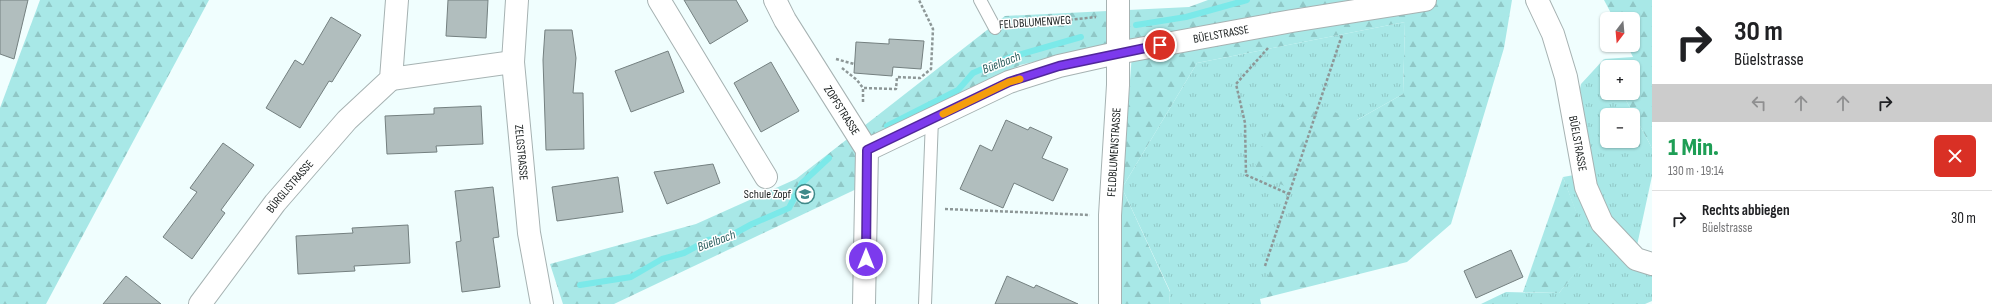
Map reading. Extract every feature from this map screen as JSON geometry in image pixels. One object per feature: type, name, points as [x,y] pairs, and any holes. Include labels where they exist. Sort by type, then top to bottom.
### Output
[{"type":"street","points":[[397,0],[391,79],[513,62]]},
{"type":"street","name":"ZELGSTRASSE","points":[[517,0],[513,62],[529,233],[542,304]]},
{"type":"street","points":[[659,0],[766,177]]},
{"type":"street","name":"ZOPFSTRASSE","points":[[775,0],[785,20],[861,142]]},
{"type":"street","name":"FELDBLUMENSTRASSE","points":[[1110,304],[1110,215],[1118,85],[1118,0]]},
{"type":"street","name":"BÜELSTRASSE","points":[[861,142],[932,119],[1009,82],[1059,66],[1117,53],[1292,20],[1425,0]]},
{"type":"street","name":"BÜELSTRASSE","points":[[1538,0],[1553,34],[1566,77],[1586,187],[1602,223],[1636,259],[1652,264]]},
{"type":"street","name":"BÜRGLISTRASSE","points":[[200,304],[275,203],[346,120],[391,79]]},
{"type":"street","points":[[861,142],[864,304]]},
{"type":"lane","name":"FELDBLUMENWEG","points":[[980,0],[995,28]]},
{"type":"lane","points":[[924,304],[932,119]]},
{"type":"path","points":[[861,142],[863,88],[896,89],[897,77],[920,78],[931,69],[934,29],[919,0]]},
{"type":"path","points":[[1265,266],[1350,11]]},
{"type":"path","name":"FELDBLUMENWEG","points":[[995,28],[1098,17]]},
{"type":"path","points":[[1289,194],[1246,175],[1245,123],[1236,84],[1292,20]]},
{"type":"path","points":[[832,58],[854,64]]},
{"type":"path","points":[[929,209],[1092,215]]},
{"type":"green space","points":[[40,0],[209,0],[46,304],[0,304],[0,108]]},
{"type":"green space","points":[[1208,0],[1512,0],[1504,48],[1451,224],[1407,262],[1260,299],[1298,192],[1253,172],[1267,131],[1287,95],[1357,120],[1403,94],[1405,22],[1197,63],[1122,188],[1133,40],[1020,65],[867,150],[867,184],[614,304],[563,304],[550,264],[696,224],[796,179],[1005,16],[1189,7]]},
{"type":"green space","points":[[1604,0],[1652,0],[1652,148],[1640,126],[1640,108],[1630,108],[1626,100],[1640,100],[1640,60],[1604,59],[1633,57],[1630,52],[1640,52],[1640,12],[1610,12]]},
{"type":"green space","points":[[1405,22],[1403,94],[1357,120],[1260,299],[1261,304],[1169,304],[1170,291],[1122,188],[1197,63]]},
{"type":"green space","points":[[1600,63],[1600,100],[1626,100],[1630,108],[1600,108],[1600,148],[1640,148],[1640,126],[1652,148],[1652,176],[1633,264],[1652,273],[1652,301],[1645,304],[1481,304],[1506,292],[1559,293],[1591,253],[1563,177],[1591,172],[1577,101],[1581,84]]},
{"type":"green space","points":[[1563,177],[1592,253],[1559,293],[1523,292]]},
{"type":"green space","points":[[1122,188],[1170,292],[1169,304],[1121,304]]},
{"type":"building","points":[[0,0],[28,0],[14,59],[0,54]]},
{"type":"building","points":[[448,0],[488,0],[486,38],[446,36]]},
{"type":"building","points":[[684,0],[736,0],[748,21],[710,44]]},
{"type":"building","points":[[331,17],[361,35],[332,82],[329,81],[300,128],[266,108],[295,60],[303,65]]},
{"type":"building","points":[[545,30],[572,30],[576,58],[573,93],[583,93],[584,149],[546,150],[543,60]]},
{"type":"building","points":[[889,39],[924,41],[921,69],[893,67],[892,76],[854,73],[856,42],[889,44]]},
{"type":"building","points":[[668,51],[684,92],[631,112],[615,71]]},
{"type":"building","points":[[771,62],[799,111],[761,132],[734,83]]},
{"type":"building","points":[[481,106],[483,144],[436,146],[437,152],[387,154],[385,116],[434,114],[434,108]]},
{"type":"building","points":[[1006,120],[1028,130],[1030,127],[1052,137],[1042,158],[1068,169],[1053,201],[1014,183],[1003,208],[960,189],[980,145],[992,151]]},
{"type":"building","points":[[223,143],[254,165],[221,210],[225,213],[192,259],[163,237],[197,192],[190,188]]},
{"type":"building","points":[[713,164],[720,183],[667,204],[654,172]]},
{"type":"building","points":[[618,177],[623,212],[557,221],[552,187]]},
{"type":"building","points":[[493,187],[499,237],[493,238],[500,287],[462,292],[456,242],[461,241],[455,191]]},
{"type":"building","points":[[408,225],[410,263],[354,266],[355,271],[298,274],[296,236],[353,233],[352,228]]},
{"type":"building","points":[[1511,250],[1523,277],[1476,298],[1464,271]]},
{"type":"building","points":[[126,276],[161,304],[103,304]]},
{"type":"building","points":[[1007,276],[1034,288],[1036,285],[1078,304],[995,304]]},
{"type":"waterway","name":"Büelbach","points":[[1136,25],[1186,17],[1247,0]]},
{"type":"waterway","name":"Büelbach","points":[[887,126],[958,90],[973,73],[1008,58],[1081,37]]},
{"type":"waterway","name":"Büelbach","points":[[580,285],[631,277],[662,259],[684,253],[708,240],[730,236],[752,224],[789,208],[802,183],[829,158]]},
{"type":"slow traffic","points":[[943,114],[1009,82],[1020,79]]},
{"type":"place","name":"Schule Zopf","points":[[805,194]]},
{"type":"route","points":[[866,259],[867,150],[1009,82],[1059,66],[1160,45]]}]
